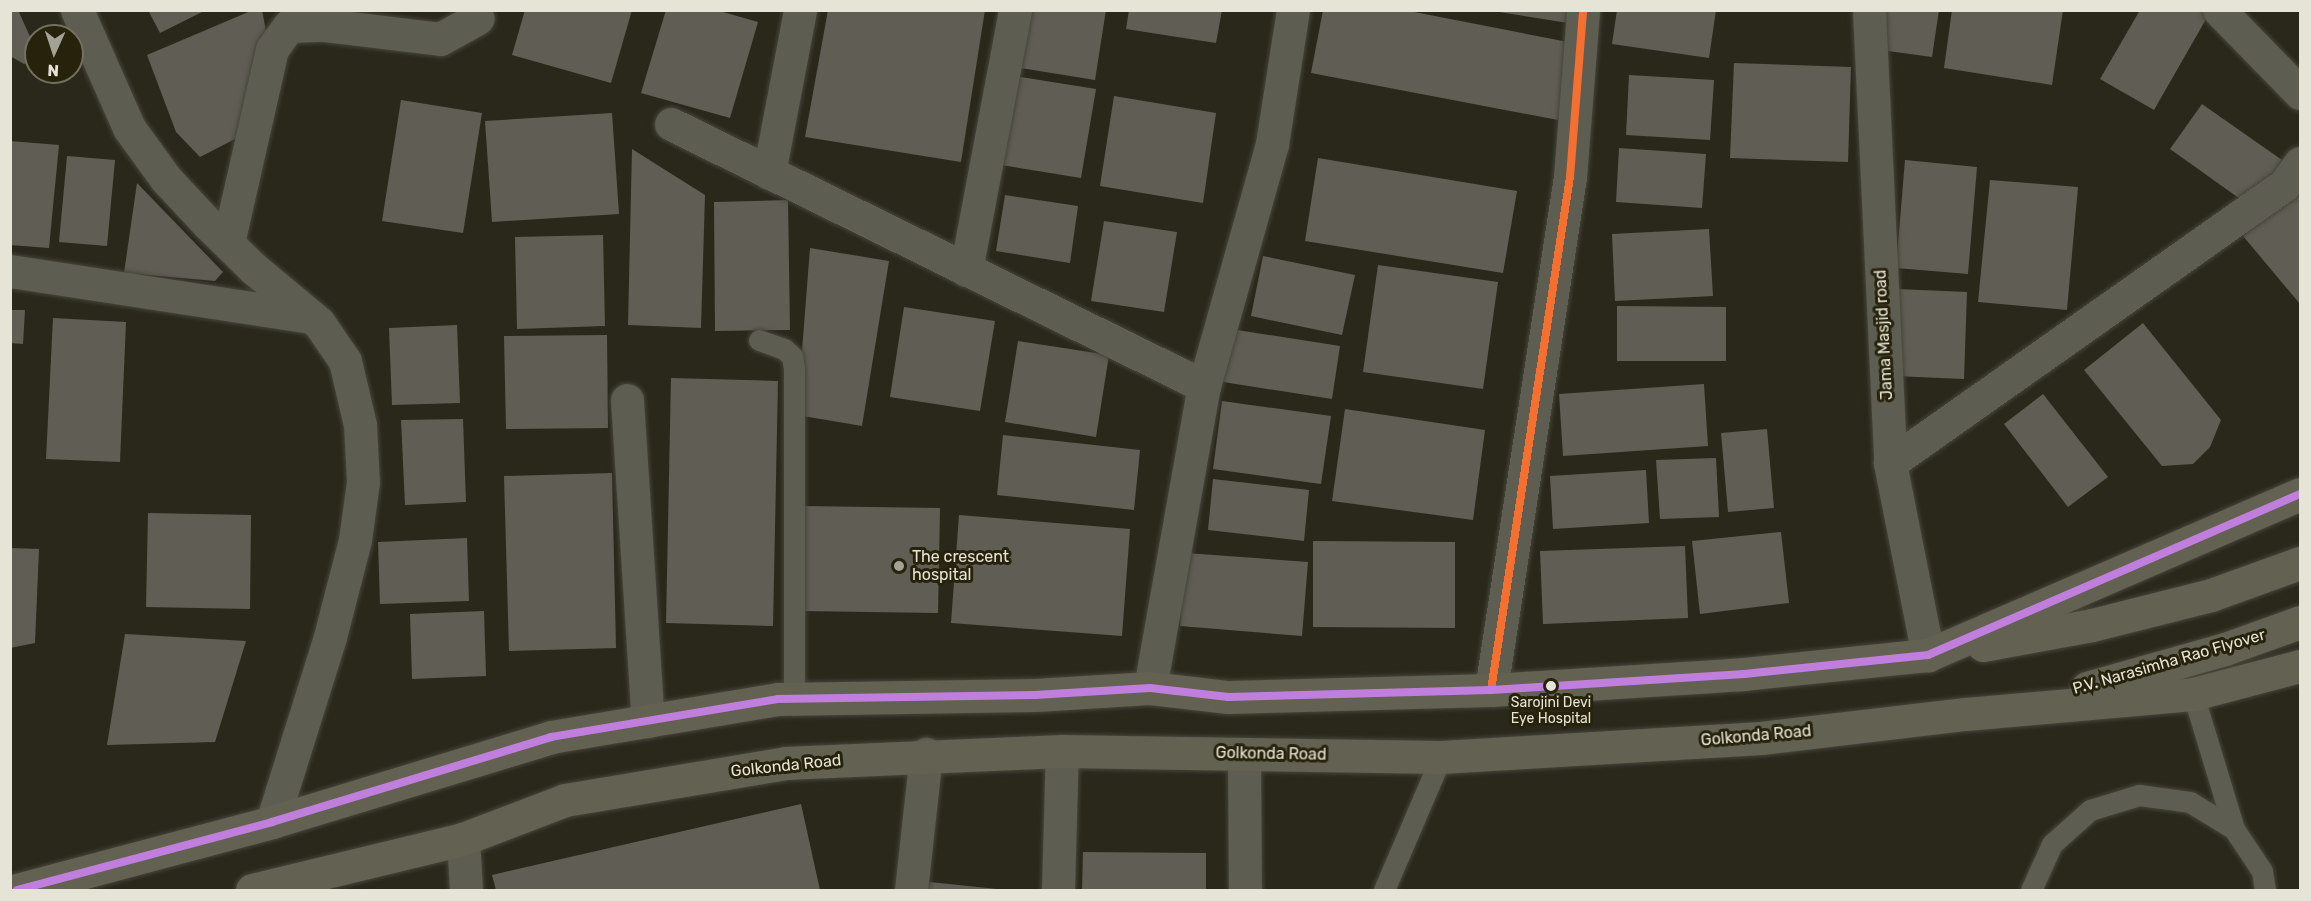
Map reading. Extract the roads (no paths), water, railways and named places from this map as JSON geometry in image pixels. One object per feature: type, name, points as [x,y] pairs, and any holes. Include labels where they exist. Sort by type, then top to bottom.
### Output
[{"type":"highway","points":[[1928,655],[2301,494]]},
{"type":"highway","points":[[17,891],[272,822],[551,737],[794,700],[951,694],[1035,695],[1150,688],[1228,697],[1491,690],[1744,674],[1928,655],[2092,625],[2211,594],[2301,563]]},
{"type":"highway","name":"P.V. Narasimha Rao Flyover","points":[[1966,714],[2104,684],[2225,649],[2301,622]]},
{"type":"highway","name":"Golkonda Road","points":[[252,891],[463,839],[565,800],[785,763],[926,754],[1062,751],[1442,757],[1761,738],[1966,714],[2193,694],[2301,666]]},
{"type":"street","points":[[77,10],[129,128],[166,179],[228,243],[313,318],[345,361],[360,425],[363,482],[355,540],[330,637],[272,822]]},
{"type":"street","points":[[769,173],[800,10]]},
{"type":"street","points":[[966,270],[1015,10]]},
{"type":"street","points":[[1150,688],[1204,386],[1272,144],[1293,10]]},
{"type":"street","points":[[1491,690],[1570,177],[1583,10]]},
{"type":"street","name":"Jama Masjid road","points":[[1869,10],[1890,463],[1928,655]]},
{"type":"street","points":[[2219,10],[2301,93]]},
{"type":"street","points":[[228,243],[272,49],[290,27],[325,26],[440,39],[457,33],[478,18]]},
{"type":"street","points":[[671,124],[1204,386]]},
{"type":"street","points":[[1890,463],[2284,185],[2301,163]]},
{"type":"street","points":[[10,270],[313,318]]},
{"type":"street","points":[[627,400],[648,721]]},
{"type":"street","points":[[1058,891],[1062,751]]},
{"type":"street","points":[[909,890],[926,754]]},
{"type":"street","points":[[1244,754],[1245,891]]},
{"type":"street","points":[[463,839],[466,891]]},
{"type":"lane","points":[[759,340],[784,349],[792,356],[794,368],[794,700]]},
{"type":"lane","points":[[2193,694],[2234,829],[2262,871],[2265,891]]},
{"type":"lane","points":[[1384,891],[1442,757]]},
{"type":"lane","points":[[2031,891],[2052,844],[2090,810],[2139,795],[2190,802],[2234,829]]},
{"type":"place","name":"The crescent hospital","points":[[899,566]]},
{"type":"place","name":"Sarojini Devi Eye Hospital","points":[[1551,686]]}]
